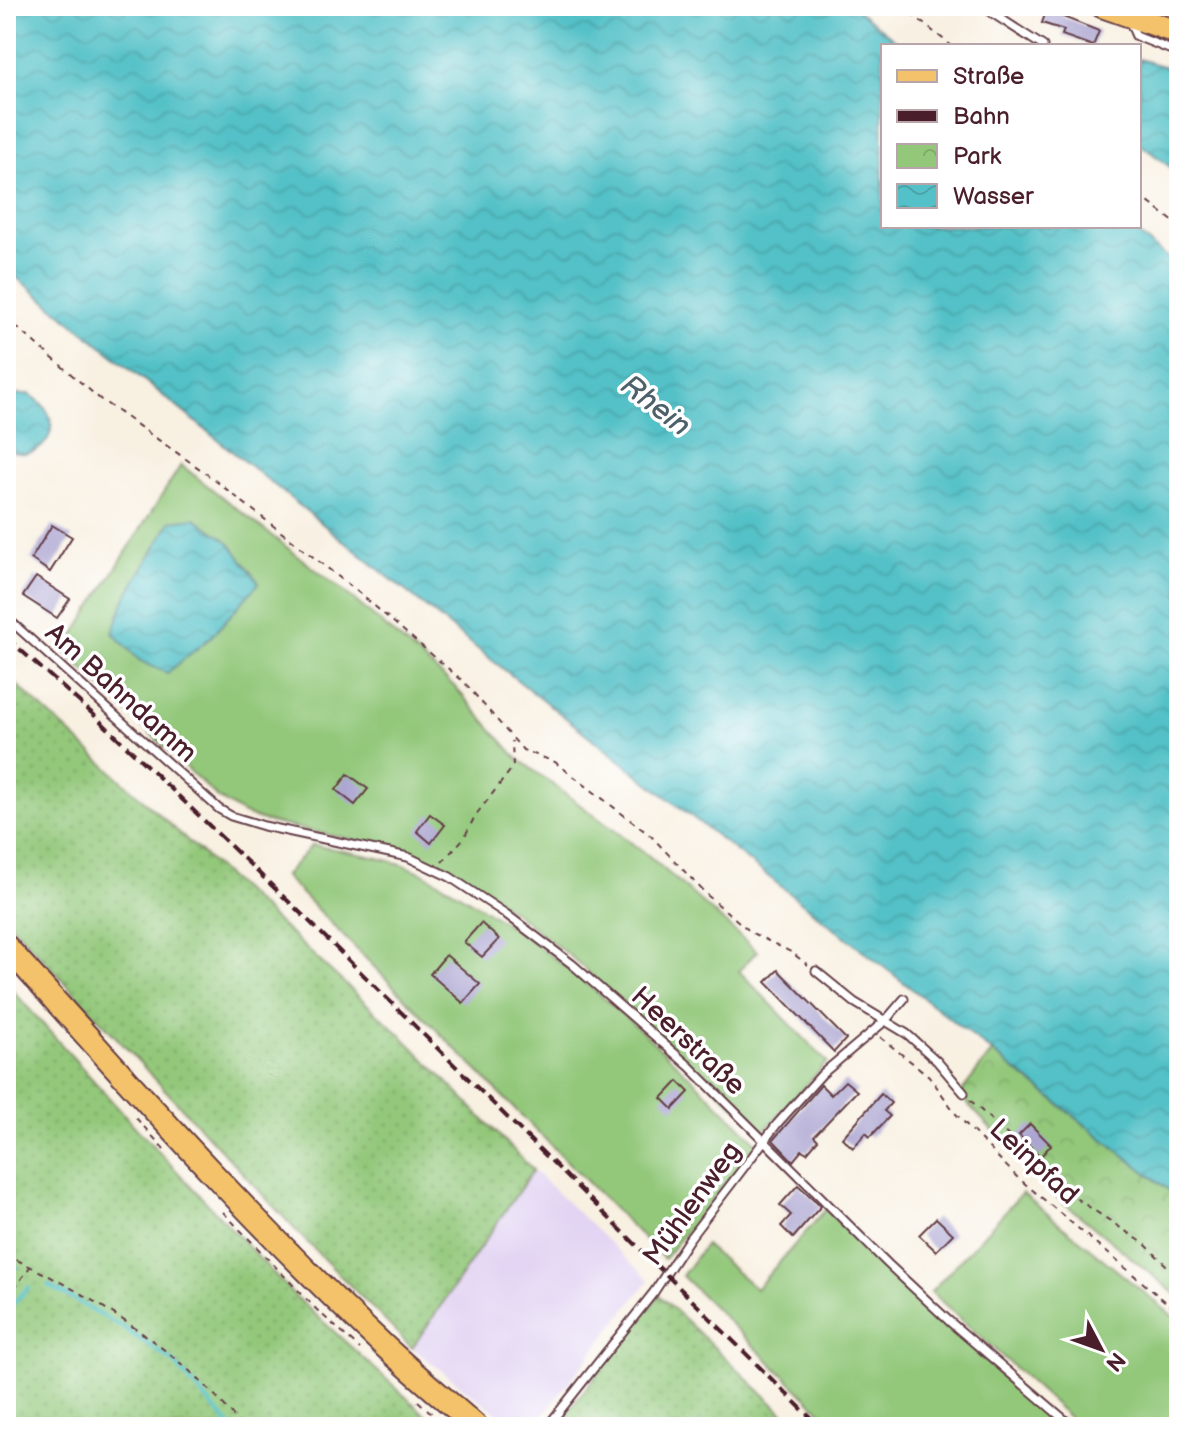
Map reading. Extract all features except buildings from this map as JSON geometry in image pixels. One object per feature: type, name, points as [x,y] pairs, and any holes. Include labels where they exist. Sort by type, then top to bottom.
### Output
[{"type":"main road","points":[[1102,6],[1179,33]]},
{"type":"main road","points":[[6,946],[318,1281],[378,1341],[477,1427]]},
{"type":"lane","points":[[995,6],[992,13],[1040,44]]},
{"type":"lane","points":[[1127,15],[1136,36],[1179,53]]},
{"type":"lane","name":"Am Bahndamm","points":[[6,617],[208,801]]},
{"type":"lane","name":"Heerstraße","points":[[208,801],[231,816],[408,857],[437,870],[506,914],[572,964],[689,1066],[949,1321],[1073,1427]]},
{"type":"lane","points":[[816,971],[854,1002],[907,1034],[937,1061],[964,1093]]},
{"type":"lane","name":"Mühlenweg","points":[[547,1427],[654,1292],[689,1239],[764,1141],[822,1074],[874,1031],[904,999]]},
{"type":"path","points":[[901,6],[949,44]]},
{"type":"path","points":[[1161,6],[1179,12]]},
{"type":"path","points":[[1141,197],[1179,226]]},
{"type":"path","points":[[6,318],[100,399],[203,471],[358,592],[464,682],[523,750],[555,762],[651,836],[707,895],[752,933],[791,952],[816,971]]},
{"type":"path","points":[[437,870],[464,838],[475,816],[513,767],[511,738]]},
{"type":"path","name":"Leinpfad","points":[[874,1031],[898,1054],[929,1076],[956,1114],[1017,1177],[1179,1313]]},
{"type":"path","points":[[964,1093],[1074,1197],[1145,1244],[1179,1278]]},
{"type":"path","points":[[6,1255],[31,1266],[130,1325],[170,1353],[242,1427]]},
{"type":"path","points":[[6,1299],[31,1266]]},
{"type":"shaded area","points":[[533,1170],[649,1280],[534,1427],[515,1427],[412,1348]]},
{"type":"green space","points":[[181,465],[352,598],[455,687],[517,758],[649,856],[757,951],[739,971],[827,1062],[763,1132],[576,961],[509,908],[452,871],[408,851],[263,821],[242,813],[218,798],[64,651]]},
{"type":"green space","points":[[6,675],[401,1035],[533,1170],[412,1348],[304,1239],[6,919]]},
{"type":"green space","points":[[312,845],[410,867],[510,926],[622,1014],[758,1144],[664,1259],[284,876]]},
{"type":"green space","points":[[6,983],[137,1129],[296,1297],[439,1427],[6,1427]]},
{"type":"green space","points":[[992,1052],[1179,1198],[1179,1297],[1057,1197],[959,1095]]},
{"type":"green space","points":[[1022,1193],[1179,1321],[1179,1427],[1080,1427],[931,1292]]},
{"type":"green space","points":[[826,1209],[941,1321],[1062,1427],[837,1427],[682,1276],[705,1245],[756,1289]]},
{"type":"green space","points":[[659,1295],[798,1427],[556,1427]]},
{"type":"water","name":"Rhein","points":[[6,6],[852,6],[900,44],[881,44],[881,228],[1130,228],[1179,267],[1179,1198],[479,650],[6,269]]},
{"type":"water","points":[[1141,60],[1179,71],[1179,174],[1141,145]]},
{"type":"water","points":[[28,394],[41,403],[49,415],[51,426],[43,446],[33,452],[21,453],[6,449],[6,399],[12,395]]},
{"type":"water","points":[[195,518],[229,542],[259,583],[211,637],[167,673],[140,661],[113,633],[125,599],[171,521]]},
{"type":"waterway","points":[[6,1262],[17,1267]]},
{"type":"waterway","points":[[48,1285],[124,1328],[172,1361],[231,1427]]},
{"type":"waterway","points":[[6,1311],[29,1287]]},
{"type":"railway","points":[[6,637],[94,715],[313,925],[820,1427]]}]
